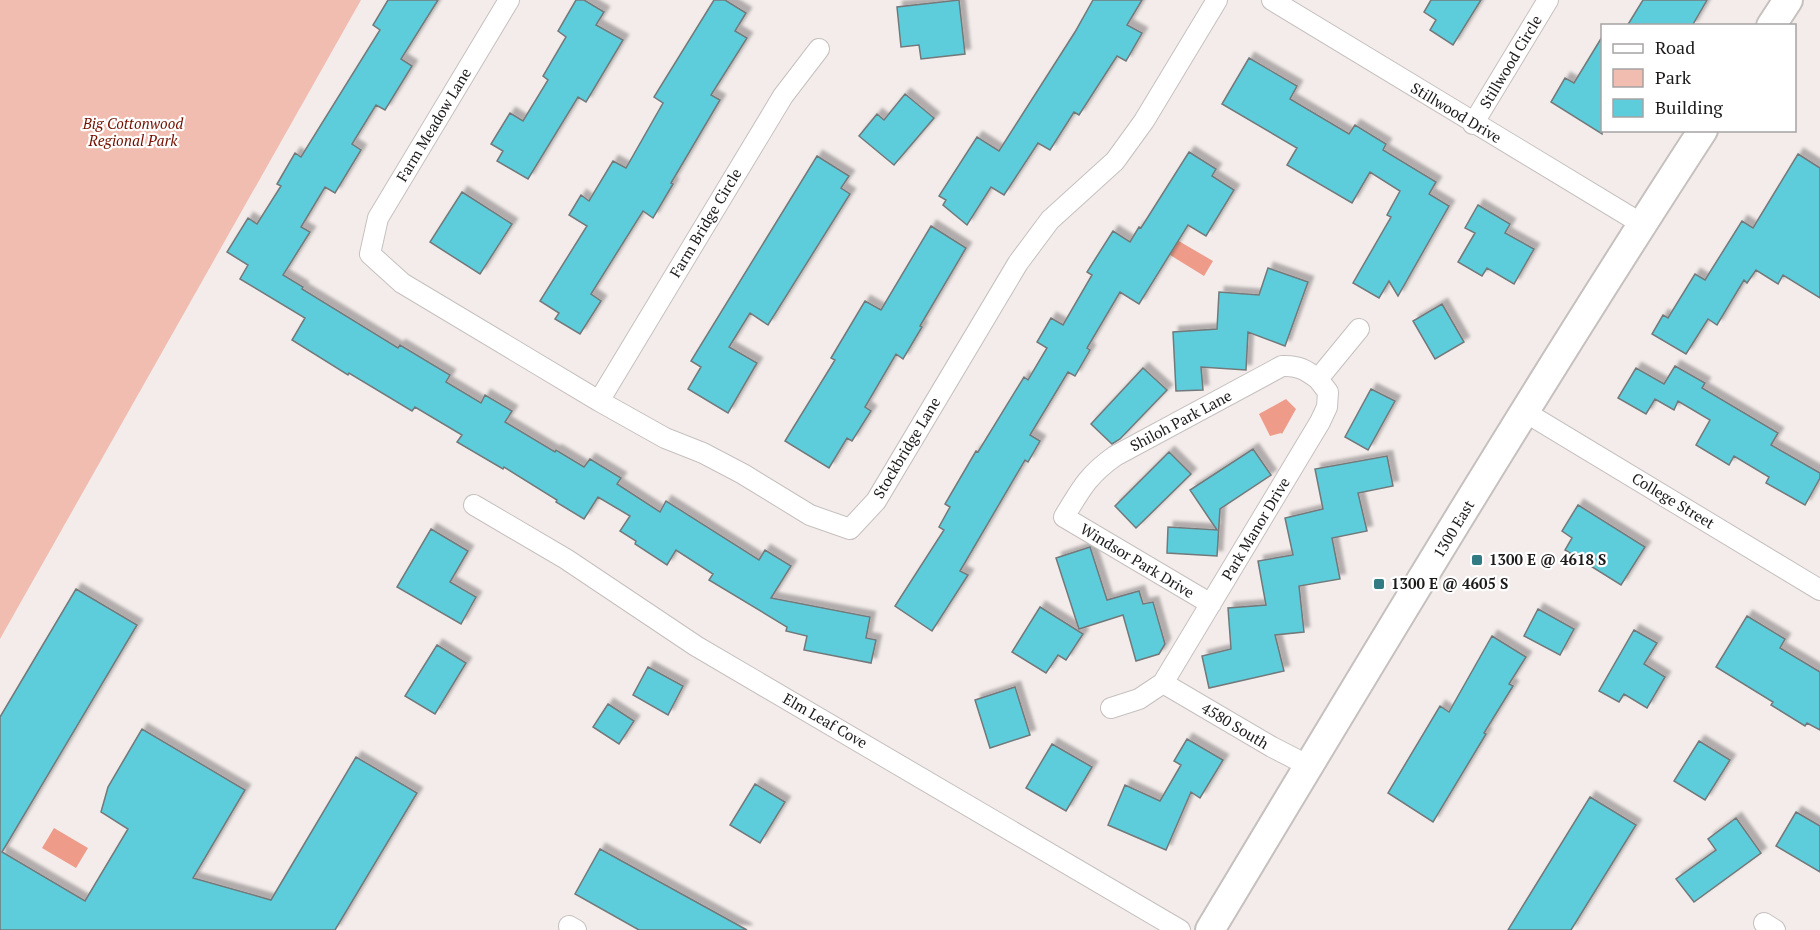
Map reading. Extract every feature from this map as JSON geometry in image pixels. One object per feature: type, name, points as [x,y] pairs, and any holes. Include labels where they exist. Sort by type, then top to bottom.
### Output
[{"type":"main road","points":[[1772,24],[1788,0]]},
{"type":"main road","name":"1300 East","points":[[1210,930],[1525,412],[1702,132]]},
{"type":"street","name":"Farm Meadow Lane","points":[[369,254],[378,218],[509,0]]},
{"type":"street","name":"Stockbridge Lane","points":[[369,254],[402,283],[599,401],[665,438],[704,453],[743,474],[810,515],[850,529],[876,501],[1018,263],[1050,220],[1115,161],[1144,121],[1217,0]]},
{"type":"street","name":"Stillwood Drive","points":[[1272,0],[1473,124],[1642,224]]},
{"type":"street","name":"Stillwood Circle","points":[[1473,124],[1548,0]]},
{"type":"street","name":"Farm Bridge Circle","points":[[599,401],[783,96],[819,49]]},
{"type":"street","points":[[1318,379],[1359,328]]},
{"type":"street","name":"Shiloh Park Lane","points":[[1064,517],[1087,479],[1115,456],[1282,366],[1293,365],[1303,368],[1318,379]]},
{"type":"street","name":"Park Manor Drive","points":[[1111,708],[1139,699],[1163,683],[1320,422],[1327,407],[1328,392],[1318,379]]},
{"type":"street","name":"College Street","points":[[1525,412],[1820,590]]},
{"type":"street","name":"Elm Leaf Cove","points":[[474,505],[566,559],[696,646],[1180,930]]},
{"type":"street","name":"Windsor Park Drive","points":[[1064,517],[1210,604]]},
{"type":"street","name":"4580 South","points":[[1163,683],[1309,766]]},
{"type":"green space","name":"Big Cottonwood Regional Park","points":[[0,0],[361,0],[0,639]]},
{"type":"shaded area","points":[[1177,240],[1213,261],[1204,276],[1170,255]]},
{"type":"shaded area","points":[[1286,399],[1296,409],[1282,434],[1270,436],[1259,414]]},
{"type":"shaded area","points":[[54,828],[88,848],[76,868],[42,848]]},
{"type":"building","points":[[388,0],[438,0],[401,59],[412,66],[385,110],[376,105],[352,144],[361,150],[335,193],[325,187],[301,227],[310,232],[283,275],[398,348],[400,345],[450,375],[446,382],[481,403],[485,395],[512,411],[505,422],[555,452],[556,450],[584,467],[590,459],[621,478],[617,484],[660,512],[666,501],[759,560],[765,550],[791,566],[771,598],[870,617],[866,638],[876,640],[871,663],[804,650],[807,636],[786,631],[787,627],[709,580],[713,574],[676,550],[667,565],[635,544],[636,541],[620,531],[630,516],[598,497],[584,519],[504,467],[503,469],[457,442],[462,435],[415,407],[412,411],[292,340],[305,318],[240,279],[248,265],[227,252],[248,218],[257,224],[281,186],[277,184],[295,153],[301,157],[380,30],[373,25]]},
{"type":"building","points":[[576,0],[584,0],[604,12],[596,25],[623,40],[586,102],[578,97],[528,179],[497,161],[503,151],[491,144],[510,113],[523,121],[548,80],[543,76],[566,37],[558,31]]},
{"type":"building","points":[[714,0],[725,0],[746,13],[735,31],[747,38],[711,95],[720,100],[653,218],[643,211],[591,294],[601,301],[580,334],[555,319],[559,313],[540,301],[587,226],[569,215],[581,195],[589,201],[613,161],[626,168],[663,103],[654,97]]},
{"type":"building","points":[[959,0],[965,54],[921,59],[919,45],[901,47],[897,7]]},
{"type":"building","points":[[1093,0],[1142,0],[1127,25],[1142,33],[1126,61],[1117,56],[1079,115],[1074,112],[1050,150],[1038,143],[1004,195],[991,187],[967,225],[943,205],[946,200],[939,196],[977,137],[999,151]]},
{"type":"building","points":[[1431,0],[1481,0],[1453,45],[1430,30],[1436,20],[1424,12]]},
{"type":"building","points":[[1643,0],[1707,0],[1693,24],[1628,24]]},
{"type":"building","points":[[1601,39],[1602,134],[1551,102],[1565,78],[1574,83]]},
{"type":"building","points":[[1249,58],[1297,86],[1290,99],[1349,134],[1355,125],[1386,144],[1383,150],[1436,182],[1429,194],[1449,206],[1398,296],[1389,281],[1379,298],[1353,283],[1391,217],[1387,215],[1400,191],[1370,172],[1352,203],[1287,165],[1297,148],[1222,104]]},
{"type":"building","points":[[905,94],[934,118],[894,165],[859,136],[877,114],[884,120]]},
{"type":"building","points":[[1189,152],[1216,169],[1212,176],[1234,190],[1206,236],[1188,225],[1139,304],[1120,292],[1087,348],[1090,350],[1075,376],[1068,372],[1030,435],[1040,441],[1028,462],[1025,460],[960,571],[968,575],[932,631],[895,606],[944,530],[939,527],[950,507],[945,504],[1024,377],[1028,380],[1047,348],[1037,342],[1051,318],[1063,325],[1092,275],[1087,272],[1113,231],[1130,242]]},
{"type":"building","points":[[1798,154],[1820,168],[1820,298],[1783,275],[1778,284],[1756,270],[1747,283],[1744,280],[1717,325],[1708,319],[1686,354],[1652,334],[1663,315],[1668,318],[1695,274],[1705,280],[1742,221],[1753,228]]},
{"type":"building","points":[[817,156],[849,176],[841,188],[850,194],[768,325],[750,313],[729,347],[757,363],[728,413],[688,389],[701,367],[691,361]]},
{"type":"building","points":[[462,192],[512,224],[480,274],[430,242]]},
{"type":"building","points":[[1478,205],[1510,224],[1505,233],[1534,249],[1514,284],[1487,268],[1482,276],[1458,262],[1475,233],[1465,228]]},
{"type":"building","points":[[931,226],[966,248],[903,359],[896,354],[865,407],[871,411],[852,441],[847,438],[829,468],[785,441],[835,360],[831,358],[865,301],[881,310]]},
{"type":"building","points":[[1268,268],[1308,282],[1285,346],[1248,332],[1246,370],[1201,367],[1203,390],[1176,391],[1173,332],[1217,329],[1219,292],[1259,295]]},
{"type":"building","points":[[1442,304],[1464,342],[1435,359],[1413,321]]},
{"type":"building","points":[[1675,366],[1705,383],[1702,388],[1778,433],[1771,445],[1820,473],[1820,478],[1805,505],[1766,483],[1769,477],[1734,456],[1729,465],[1696,445],[1710,420],[1678,401],[1674,410],[1655,399],[1646,414],[1618,398],[1636,368],[1664,384]]},
{"type":"building","points":[[1143,368],[1167,390],[1120,439],[1112,444],[1091,424]]},
{"type":"building","points":[[1371,389],[1395,401],[1368,450],[1345,437]]},
{"type":"building","points":[[1253,449],[1271,475],[1220,509],[1217,556],[1167,553],[1168,527],[1217,530],[1190,490]]},
{"type":"building","points":[[1169,452],[1191,474],[1136,528],[1115,506]]},
{"type":"building","points":[[1387,456],[1393,486],[1358,493],[1367,531],[1332,538],[1340,579],[1299,586],[1304,632],[1275,635],[1284,671],[1209,688],[1202,656],[1231,649],[1228,608],[1266,605],[1258,561],[1293,555],[1285,518],[1323,509],[1315,469]]},
{"type":"building","points":[[1578,505],[1645,547],[1621,585],[1565,550],[1572,538],[1562,531]]},
{"type":"building","points":[[431,529],[468,551],[450,582],[476,597],[461,624],[397,587]]},
{"type":"building","points":[[1090,547],[1107,600],[1139,591],[1143,604],[1153,602],[1165,644],[1159,654],[1136,661],[1123,615],[1079,629],[1056,558]]},
{"type":"building","points":[[76,589],[137,625],[2,852],[85,901],[128,829],[101,812],[108,787],[142,729],[245,790],[193,878],[271,900],[356,757],[417,793],[335,930],[0,930],[0,717]]},
{"type":"building","points":[[1040,607],[1083,634],[1066,660],[1058,655],[1046,673],[1012,652]]},
{"type":"building","points":[[1538,609],[1574,629],[1560,655],[1524,636]]},
{"type":"building","points":[[1747,616],[1785,639],[1780,648],[1820,672],[1820,730],[1807,723],[1805,726],[1771,705],[1773,702],[1716,667]]},
{"type":"building","points":[[1634,630],[1657,643],[1644,664],[1665,677],[1647,708],[1624,694],[1619,702],[1599,691]]},
{"type":"building","points":[[1492,636],[1526,657],[1509,684],[1513,686],[1484,733],[1486,734],[1433,822],[1388,793],[1440,706],[1449,712]]},
{"type":"building","points":[[437,645],[466,663],[435,714],[405,696]]},
{"type":"building","points":[[648,667],[683,686],[668,715],[633,695]]},
{"type":"building","points":[[1015,687],[1030,735],[990,748],[975,700]]},
{"type":"building","points":[[608,704],[634,721],[619,744],[593,727]]},
{"type":"building","points":[[1187,739],[1223,760],[1200,798],[1191,792],[1166,850],[1108,825],[1125,785],[1160,801],[1181,765],[1174,761]]},
{"type":"building","points":[[1699,741],[1730,760],[1705,800],[1674,781]]},
{"type":"building","points":[[1052,744],[1092,767],[1066,811],[1026,788]]},
{"type":"building","points":[[755,784],[785,802],[760,843],[730,825]]},
{"type":"building","points":[[1590,797],[1636,825],[1571,930],[1508,930]]},
{"type":"building","points":[[1796,812],[1820,826],[1820,872],[1776,846]]},
{"type":"building","points":[[1736,818],[1761,853],[1694,902],[1676,879],[1716,850],[1708,839]]},
{"type":"building","points":[[600,849],[747,930],[639,930],[575,894]]},
{"type":"place","name":"1300 E @ 4618 S","points":[[1477,560]]},
{"type":"place","name":"1300 E @ 4605 S","points":[[1379,584]]}]
